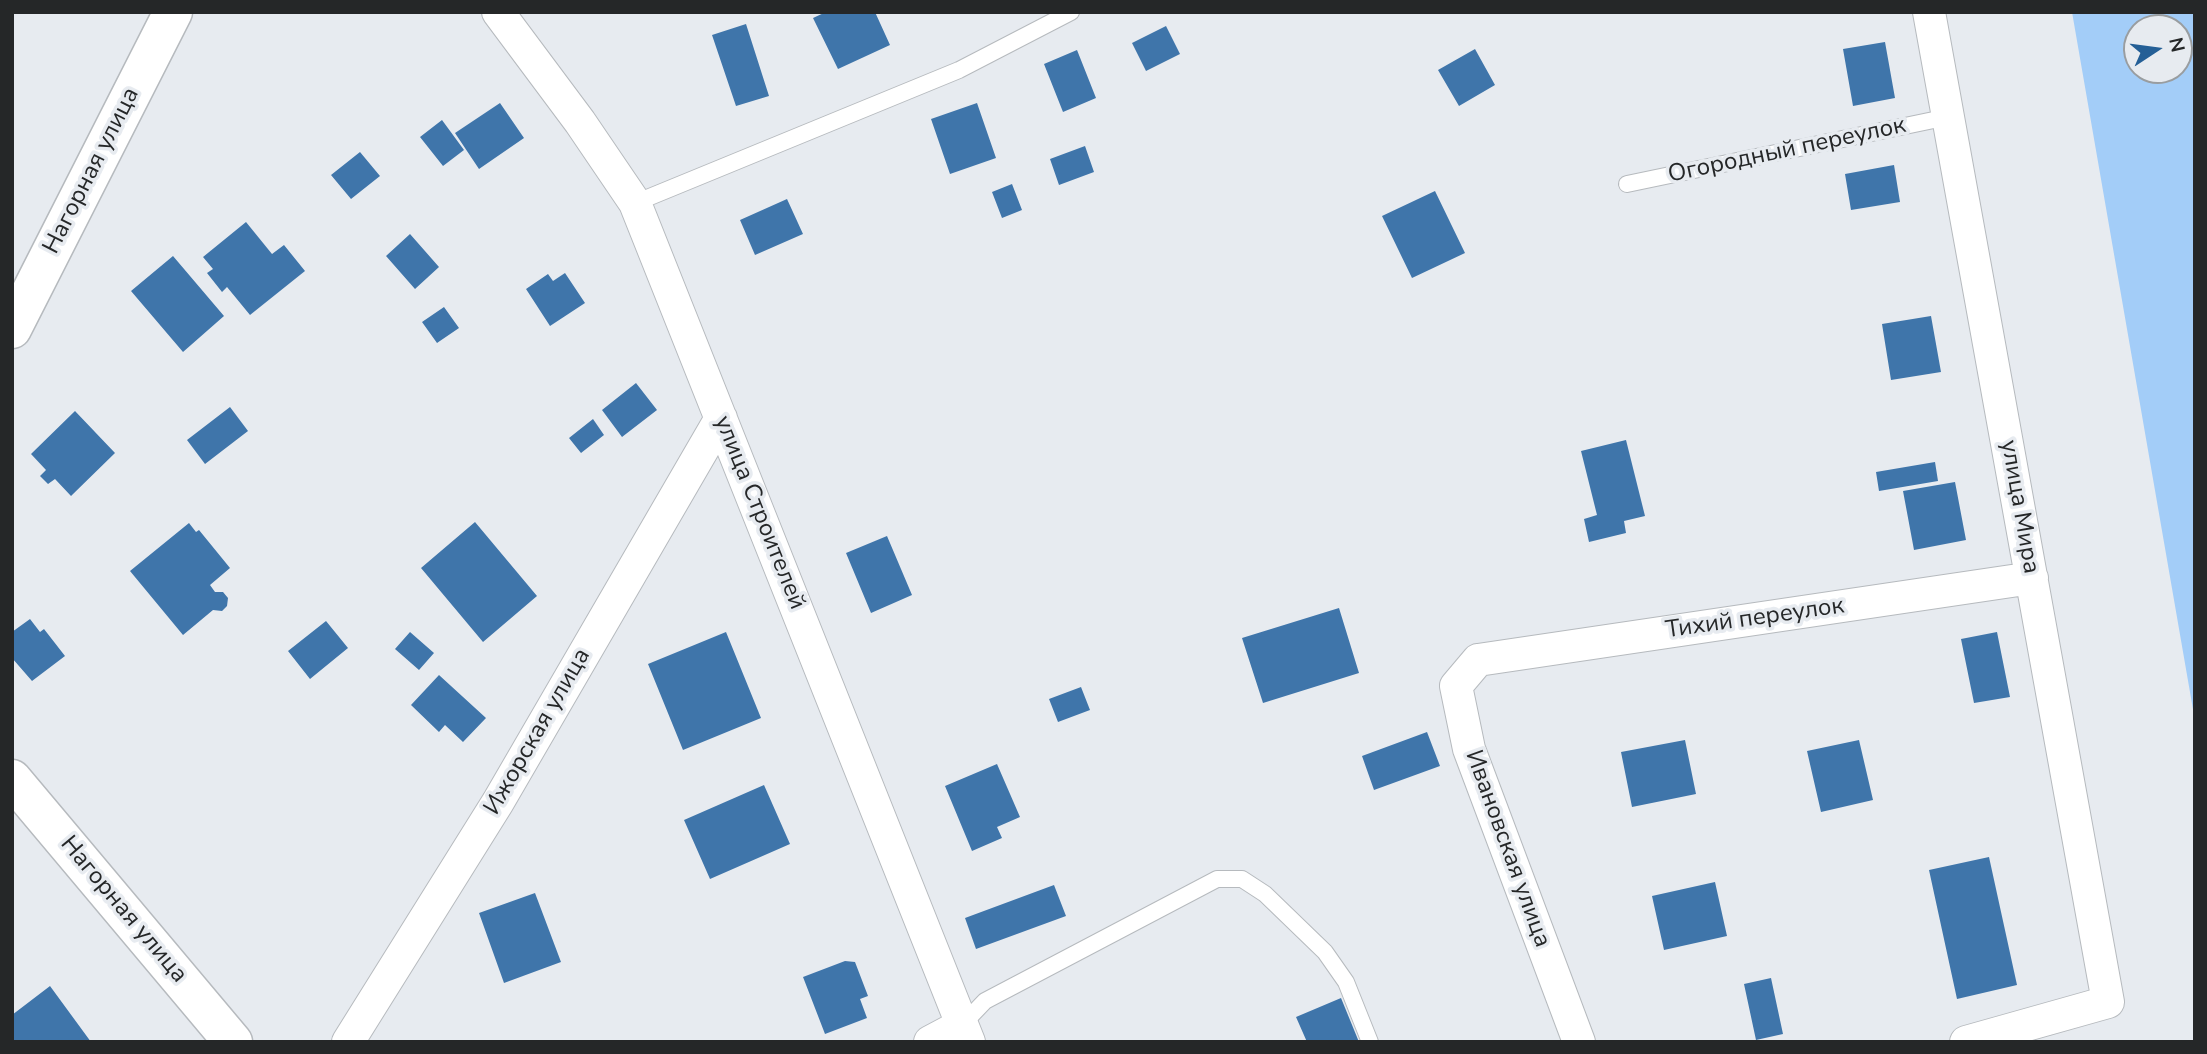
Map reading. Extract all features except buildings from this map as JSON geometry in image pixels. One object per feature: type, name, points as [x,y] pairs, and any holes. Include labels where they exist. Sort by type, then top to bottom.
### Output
[{"type":"street","name":"Нагорная улица","points":[[12,329],[173,12]]},
{"type":"street","name":"улица Строителей","points":[[498,12],[580,122],[635,203],[965,1033]]},
{"type":"street","name":"улица Мира","points":[[1929,12],[2108,1002],[1966,1042]]},
{"type":"street","name":"Ижорская улица","points":[[348,1042],[498,802],[721,418]]},
{"type":"street","name":"Тихий переулок","points":[[1478,660],[2032,578]]},
{"type":"street","name":"Ивановская улица","points":[[1478,660],[1456,686],[1469,749],[1579,1042]]},
{"type":"street","name":"Нагорная улица","points":[[12,779],[233,1042]]},
{"type":"street","points":[[930,1042],[965,1033]]},
{"type":"lane","points":[[635,203],[959,70],[1071,12]]},
{"type":"lane","name":"Огородный переулок","points":[[1627,184],[1948,117]]},
{"type":"lane","points":[[965,1033],[985,1001],[1217,879],[1242,879],[1265,894],[1325,952],[1346,982],[1370,1042]]},
{"type":"shaded area","points":[[2072,12],[2195,12],[2195,721]]}]
